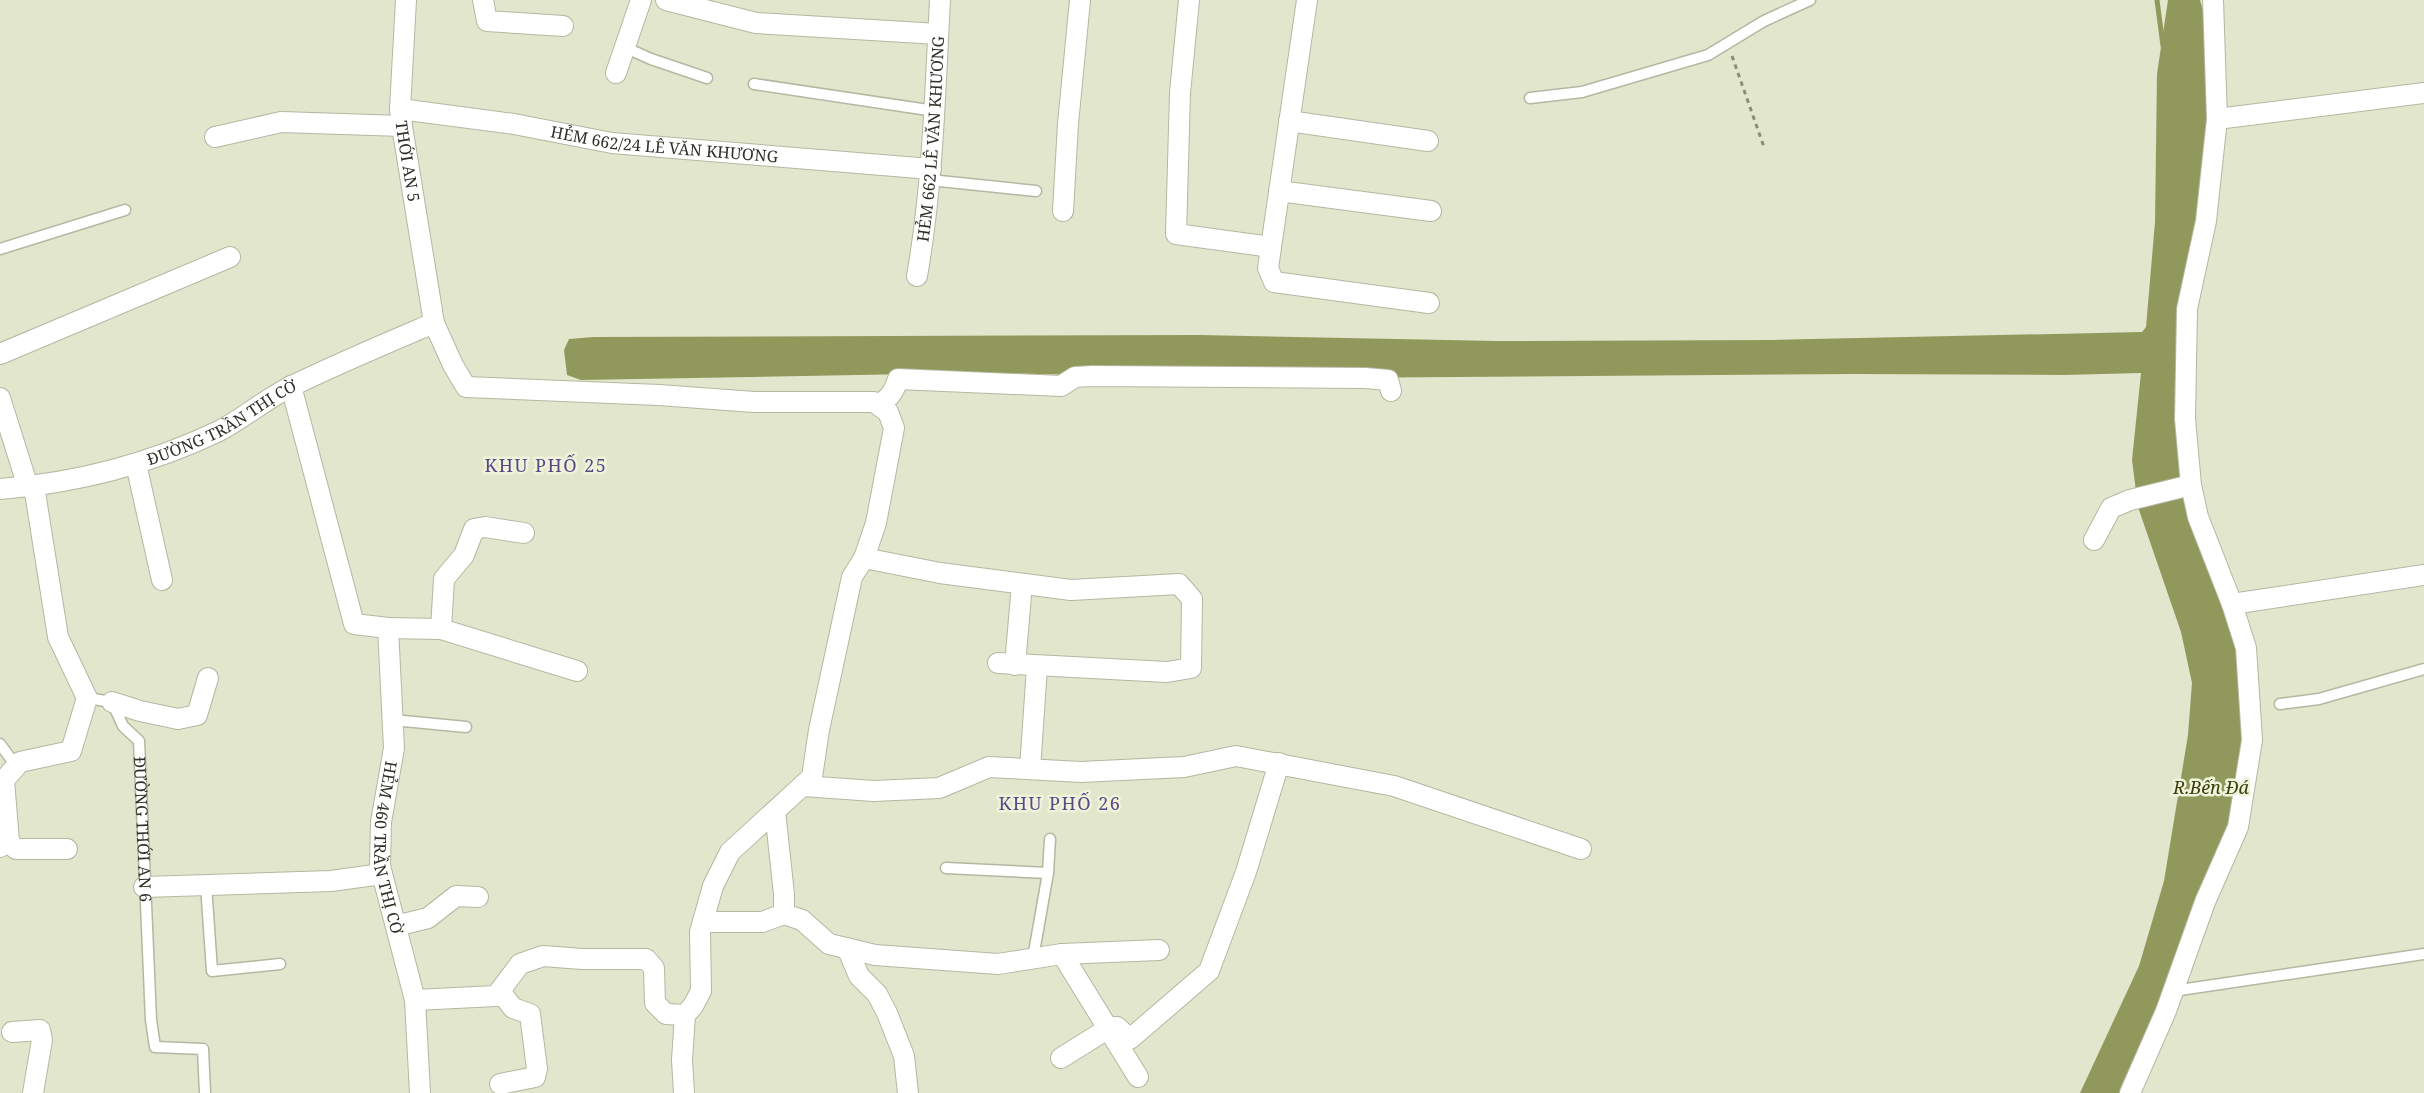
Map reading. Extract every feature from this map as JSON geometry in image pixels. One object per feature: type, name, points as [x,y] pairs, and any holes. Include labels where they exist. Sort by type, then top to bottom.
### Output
[{"type":"street","name":"THỚI AN 5","points":[[406,0],[401,118],[434,322],[453,365],[466,387],[659,395],[754,402],[874,402],[879,405]]},
{"type":"street","points":[[483,0],[487,21],[563,26]]},
{"type":"street","points":[[616,73],[641,0]]},
{"type":"street","points":[[666,0],[756,23],[938,34]]},
{"type":"street","name":"HẺM 662 LÊ VĂN KHƯƠNG","points":[[917,276],[927,221],[940,0]]},
{"type":"street","points":[[1063,212],[1068,124],[1080,0]]},
{"type":"street","points":[[1189,0],[1180,93],[1176,234],[1271,247]]},
{"type":"street","points":[[1307,0],[1268,268],[1274,282],[1429,303]]},
{"type":"street","points":[[2130,1093],[2173,991],[2205,902],[2238,827],[2252,740],[2246,648],[2189,486],[2185,419],[2187,309],[2206,221],[2217,118],[2213,0]]},
{"type":"street","points":[[2217,118],[2424,93]]},
{"type":"street","name":"HẺM 662/24 LÊ VĂN KHƯƠNG","points":[[215,137],[281,122],[401,118],[514,124],[612,143],[930,175]]},
{"type":"street","points":[[1289,121],[1428,141]]},
{"type":"street","points":[[1279,191],[1431,211]]},
{"type":"street","points":[[0,354],[230,257]]},
{"type":"street","name":"ĐƯỜNG TRẦN THỊ CỜ","points":[[0,489],[91,476],[136,464],[220,430],[291,386],[434,322]]},
{"type":"street","points":[[684,1093],[682,1060],[685,1015],[701,991],[699,954],[703,922],[713,886],[730,852],[812,777],[819,730],[852,577],[864,558],[876,523],[894,428],[888,412],[879,405],[890,397],[898,379],[1061,386],[1075,377],[1092,376],[1365,378],[1388,380],[1391,391]]},
{"type":"street","points":[[291,386],[354,624],[388,628],[441,629],[577,671]]},
{"type":"street","points":[[0,398],[31,486],[58,637],[87,698],[71,751],[20,762],[4,780],[4,845],[16,849],[67,849]]},
{"type":"street","points":[[136,464],[162,580]]},
{"type":"street","points":[[2094,540],[2111,508],[2130,500],[2189,486]]},
{"type":"street","points":[[441,629],[444,579],[464,555],[474,529],[485,527],[524,532]]},
{"type":"street","points":[[864,558],[940,573],[1071,590],[1179,584],[1192,599],[1191,668],[1167,672],[1007,664],[1022,584]]},
{"type":"street","points":[[2232,604],[2424,575]]},
{"type":"street","name":"HẺM 460 TRẦN THỊ CỜ","points":[[388,628],[394,748],[381,822],[380,866],[415,1000],[420,1093]]},
{"type":"street","points":[[1030,769],[1037,667]]},
{"type":"street","points":[[112,702],[178,719],[197,715],[208,678]]},
{"type":"street","points":[[803,786],[874,791],[939,788],[989,767],[1081,772],[1184,767],[1236,756],[1394,786],[1581,849]]},
{"type":"street","points":[[1061,1058],[1109,1028],[1117,1027],[1130,1039],[1209,971],[1246,872],[1279,763]]},
{"type":"street","points":[[775,811],[784,914]]},
{"type":"street","points":[[144,887],[331,881],[382,874]]},
{"type":"street","points":[[396,926],[428,918],[456,896],[478,897]]},
{"type":"street","points":[[703,922],[762,922],[784,914],[802,920],[829,944],[875,956],[998,964],[1062,954],[1159,950]]},
{"type":"street","points":[[847,948],[860,976],[877,994],[887,1013],[904,1056],[908,1093]]},
{"type":"street","points":[[1062,954],[1138,1077]]},
{"type":"street","points":[[415,1000],[496,996],[520,964],[543,957],[646,959],[654,968],[655,1003],[666,1014],[685,1015]]},
{"type":"street","points":[[500,991],[513,1008],[530,1014],[537,1069],[535,1077],[500,1084]]},
{"type":"street","points":[[12,1032],[40,1030],[42,1040],[33,1093]]},
{"type":"lane","points":[[1530,98],[1582,92],[1708,55],[1764,21],[1810,0]]},
{"type":"lane","points":[[624,47],[707,78]]},
{"type":"lane","points":[[753,84],[935,111]]},
{"type":"lane","points":[[930,175],[1036,191]]},
{"type":"lane","points":[[0,249],[125,210]]},
{"type":"lane","points":[[2280,704],[2319,699],[2424,669]]},
{"type":"lane","points":[[87,698],[112,702]]},
{"type":"lane","name":"ĐƯỜNG THỚI AN 6","points":[[112,702],[123,726],[139,741],[144,887],[151,1020],[155,1047],[203,1049],[205,1093]]},
{"type":"lane","points":[[393,720],[466,727]]},
{"type":"lane","points":[[0,744],[16,766]]},
{"type":"lane","points":[[1033,958],[1048,873],[1050,839]]},
{"type":"lane","points":[[946,868],[1048,873]]},
{"type":"lane","points":[[206,885],[212,971],[280,964]]},
{"type":"lane","points":[[2173,991],[2424,954]]},
{"type":"path","points":[[1728,43],[1764,147]]},
{"type":"water","name":"R.Bến Đá","points":[[2168,0],[2200,0],[2214,49],[2183,385],[2188,504],[2200,549],[2228,606],[2247,691],[2241,796],[2128,1093],[2080,1093],[2139,966],[2164,881],[2188,735],[2192,683],[2181,632],[2138,507],[2132,460],[2141,373],[1317,378],[966,373],[581,380],[567,375],[564,350],[569,339],[594,337],[1199,335],[1496,341],[1772,340],[2142,332],[2146,327],[2155,222],[2157,74]]},
{"type":"waterway","points":[[2157,0],[2163,46]]},
{"type":"district","name":"KHU PHỐ 25","points":[[546,466]]},
{"type":"district","name":"KHU PHỐ 26","points":[[1060,804]]}]
